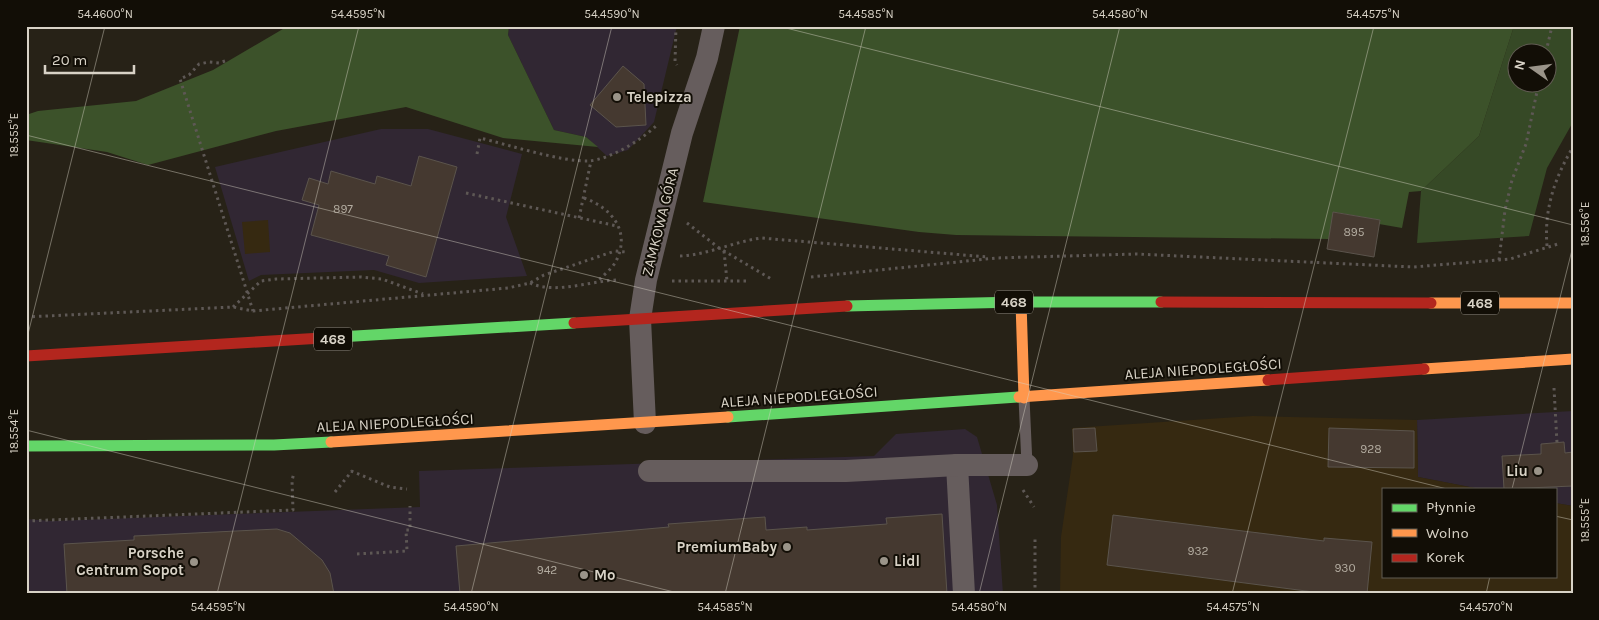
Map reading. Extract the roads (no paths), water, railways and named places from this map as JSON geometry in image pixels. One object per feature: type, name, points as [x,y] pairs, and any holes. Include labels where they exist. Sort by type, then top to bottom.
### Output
[{"type":"main road","name":"468","points":[[26,356],[851,306],[1021,302],[1573,303]]},
{"type":"main road","points":[[1021,302],[1024,398]]},
{"type":"main road","name":"ALEJA NIEPODLEGŁOŚCI","points":[[26,446],[274,445],[1024,398],[1573,359]]},
{"type":"street","name":"ZAMKOWA GÓRA","points":[[645,423],[640,319],[646,280],[682,134],[707,58],[714,26]]},
{"type":"street","points":[[957,465],[964,594]]},
{"type":"street","points":[[649,471],[846,471],[957,465],[1027,465]]},
{"type":"lane","points":[[1024,398],[1027,465]]},
{"type":"place","name":"Telepizza","points":[[617,97]]},
{"type":"place","name":"Liu","points":[[1538,471]]},
{"type":"place","name":"PremiumBaby","points":[[787,547]]},
{"type":"place","name":"Lidl","points":[[884,561]]},
{"type":"place","name":"Porsche Centrum Sopot","points":[[194,562]]},
{"type":"place","name":"Mo","points":[[584,575]]}]
